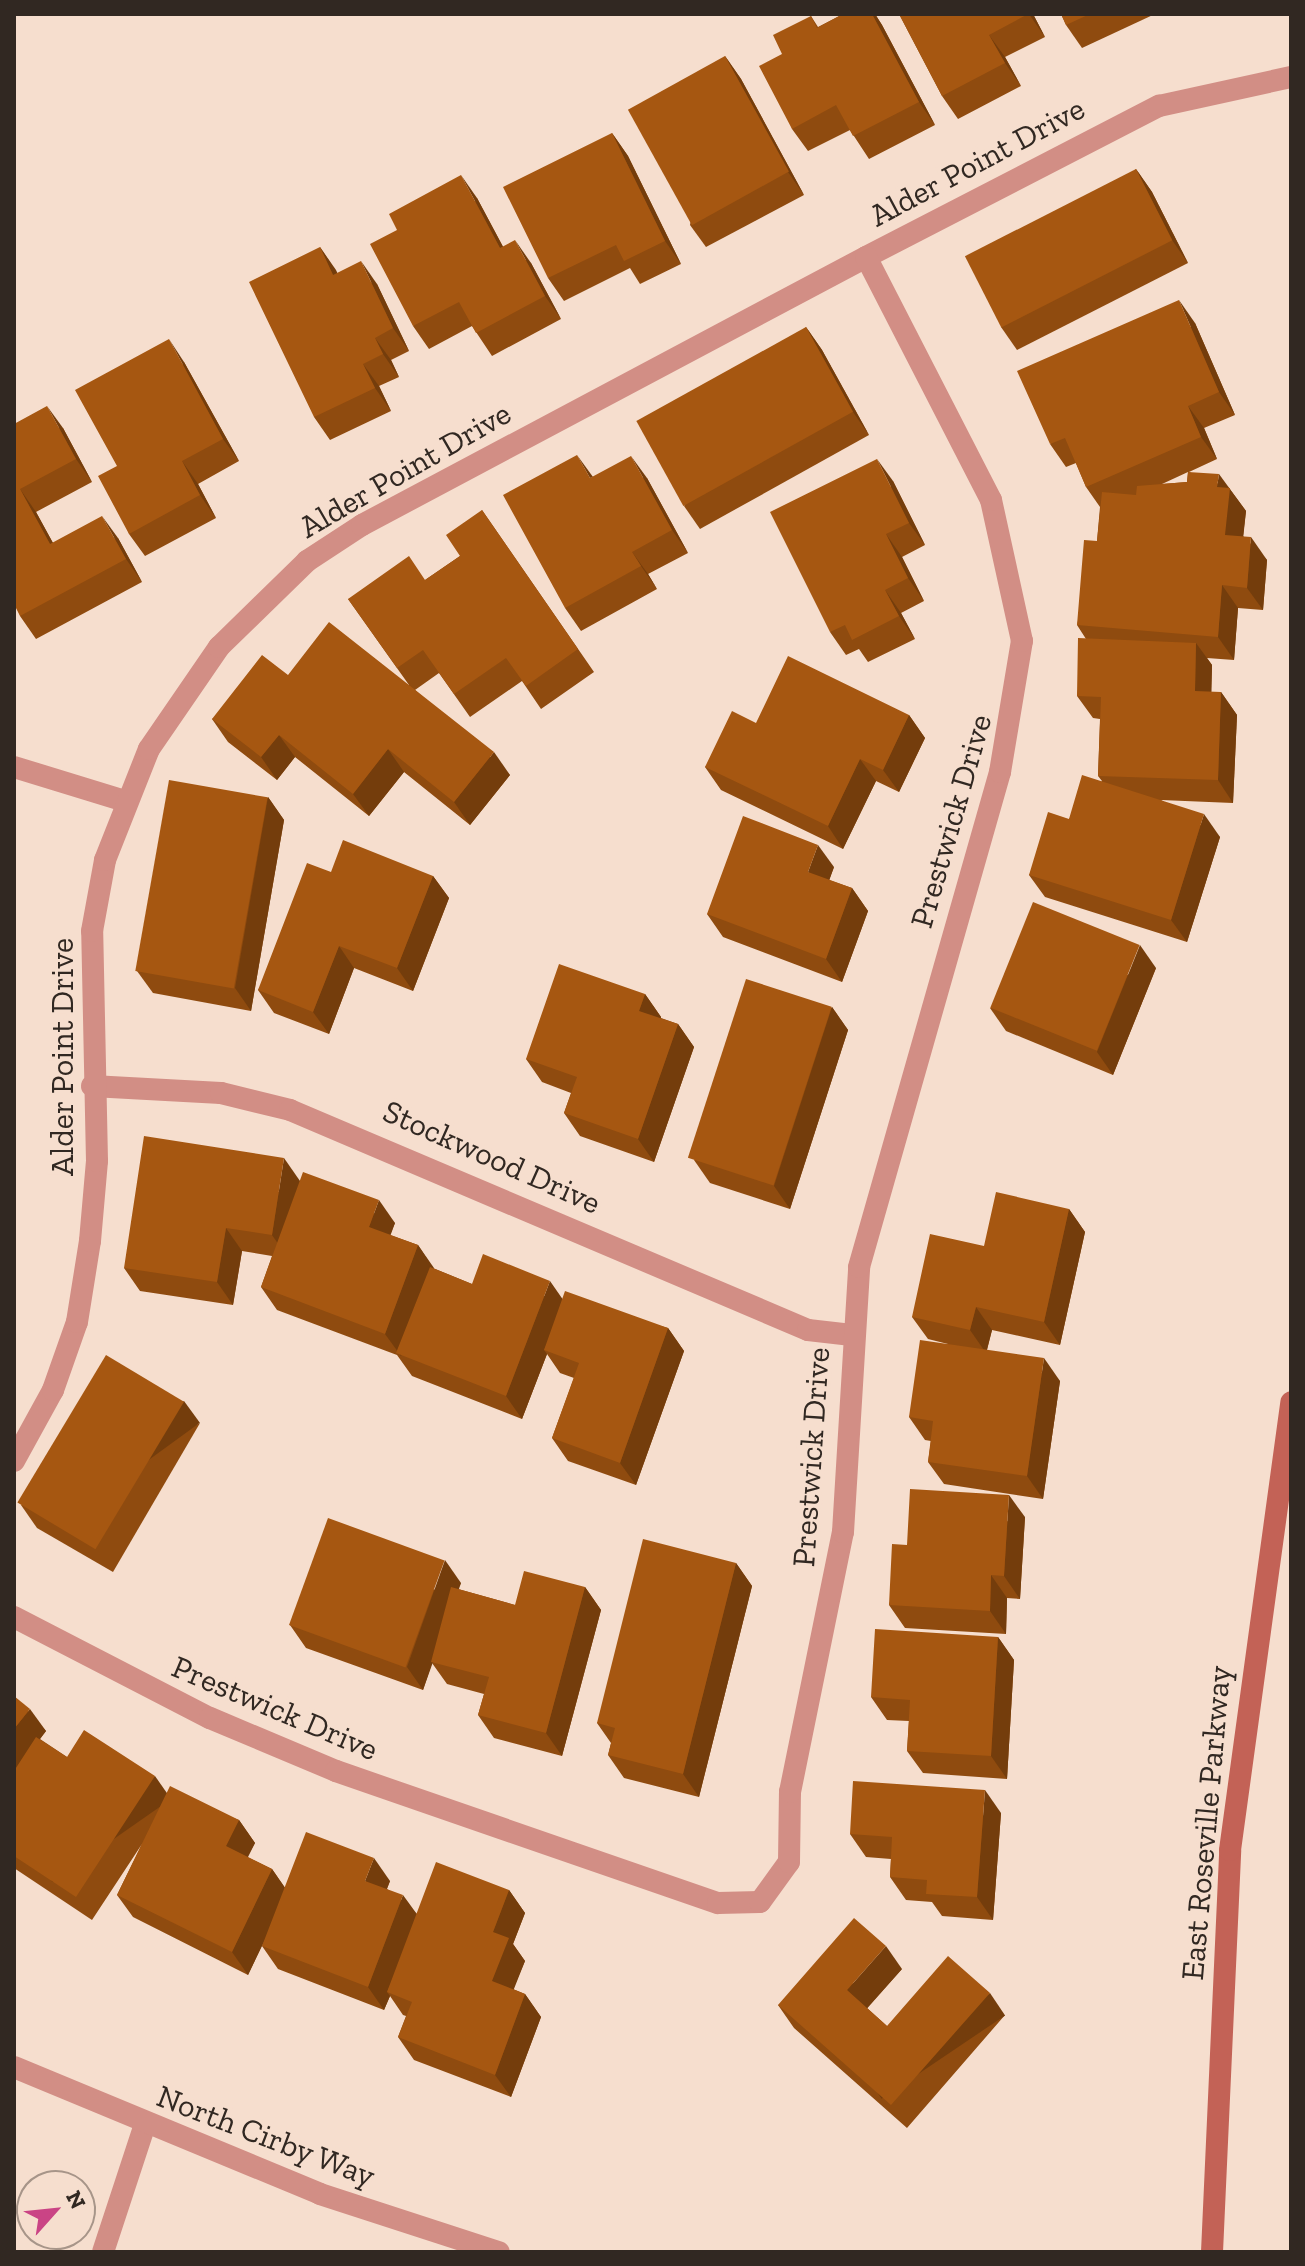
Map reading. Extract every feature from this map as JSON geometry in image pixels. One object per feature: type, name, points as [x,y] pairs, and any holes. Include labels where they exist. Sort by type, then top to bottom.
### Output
[{"type":"main road","name":"East Roseville Parkway","points":[[1212,2252],[1230,1850],[1291,1402]]},
{"type":"street","name":"Alder Point Drive","points":[[14,1461],[53,1390],[77,1322],[97,1161],[92,1086],[92,931],[125,801],[181,695],[251,612],[307,561],[362,525],[866,257],[1159,106],[1291,77]]},
{"type":"street","name":"Prestwick Drive","points":[[14,1617],[210,1718],[336,1771],[718,1903],[760,1902],[789,1862],[790,1792],[830,1612],[843,1532],[852,1335],[879,1185],[1004,758],[1022,641],[1007,557],[973,454],[866,257]]},
{"type":"street","points":[[14,767],[125,801]]},
{"type":"street","name":"Stockwood Drive","points":[[92,1086],[221,1093],[290,1110],[808,1330],[852,1335]]},
{"type":"street","name":"North Cirby Way","points":[[14,2067],[145,2124],[320,2194],[499,2252]]},
{"type":"street","points":[[103,2252],[145,2124]]},
{"type":"building","points":[[843,14],[872,14],[919,102],[853,136],[836,105],[792,129],[759,66],[782,54],[773,35],[811,16],[817,28]]},
{"type":"building","points":[[899,14],[1028,14],[989,35],[1005,63],[942,96]]},
{"type":"building","points":[[1061,14],[1090,14],[1066,25]]},
{"type":"building","points":[[725,56],[789,171],[692,225],[628,110]]},
{"type":"building","points":[[612,133],[665,241],[624,261],[616,245],[548,278],[503,187]]},
{"type":"building","points":[[1136,169],[1172,240],[1001,327],[965,256]]},
{"type":"building","points":[[461,175],[500,248],[515,240],[545,296],[476,333],[459,302],[413,326],[370,244],[397,230],[389,214]]},
{"type":"building","points":[[320,247],[333,275],[361,261],[393,328],[375,338],[383,354],[363,364],[375,388],[314,417],[249,282]]},
{"type":"building","points":[[1179,300],[1219,392],[1188,406],[1201,437],[1086,487],[1065,438],[1050,444],[1017,371]]},
{"type":"building","points":[[806,327],[853,412],[683,506],[636,421]]},
{"type":"building","points":[[169,339],[223,439],[182,461],[200,495],[129,534],[98,476],[117,466],[75,390]]},
{"type":"building","points":[[47,406],[76,459],[20,489],[50,544],[102,516],[126,559],[20,616],[14,604],[14,424]]},
{"type":"building","points":[[577,455],[590,478],[631,456],[672,530],[632,552],[641,566],[565,608],[503,495]]},
{"type":"building","points":[[877,459],[909,523],[886,534],[908,578],[885,590],[899,616],[852,640],[845,625],[830,632],[770,512]]},
{"type":"building","points":[[1188,472],[1219,474],[1217,487],[1230,488],[1225,535],[1251,537],[1247,588],[1222,585],[1218,637],[1077,625],[1084,540],[1097,541],[1102,492],[1136,495],[1137,486],[1187,482]]},
{"type":"building","points":[[482,510],[578,649],[526,686],[506,658],[454,694],[423,650],[397,668],[348,599],[409,556],[425,580],[460,556],[446,535]]},
{"type":"building","points":[[329,622],[494,752],[454,802],[388,749],[353,794],[279,735],[261,757],[212,719],[262,655],[288,675]]},
{"type":"building","points":[[1078,638],[1196,643],[1195,691],[1221,692],[1218,780],[1098,776],[1101,697],[1077,696]]},
{"type":"building","points":[[788,656],[909,715],[883,770],[860,759],[828,826],[705,767],[732,711],[756,723]]},
{"type":"building","points":[[1082,775],[1204,814],[1171,920],[1029,875],[1048,812],[1069,819]]},
{"type":"building","points":[[169,780],[267,797],[234,988],[135,971]]},
{"type":"building","points":[[743,816],[818,845],[808,872],[852,888],[826,959],[707,914]]},
{"type":"building","points":[[343,840],[433,876],[397,968],[339,946],[313,1012],[258,990],[307,863],[331,872]]},
{"type":"building","points":[[1033,902],[1140,945],[1097,1051],[990,1008]]},
{"type":"building","points":[[559,964],[645,994],[639,1011],[678,1024],[638,1139],[564,1113],[577,1077],[526,1059]]},
{"type":"building","points":[[746,979],[832,1007],[773,1186],[688,1158]]},
{"type":"building","points":[[144,1136],[284,1158],[272,1235],[226,1228],[217,1282],[124,1268]]},
{"type":"building","points":[[303,1172],[379,1200],[369,1227],[418,1245],[385,1334],[261,1287]]},
{"type":"building","points":[[996,1192],[1069,1209],[1044,1322],[976,1307],[970,1330],[912,1317],[930,1234],[984,1246]]},
{"type":"building","points":[[483,1254],[550,1281],[506,1396],[396,1353],[430,1267],[472,1284]]},
{"type":"building","points":[[565,1291],[668,1328],[620,1463],[552,1438],[579,1363],[544,1350]]},
{"type":"building","points":[[920,1340],[1044,1358],[1027,1476],[928,1462],[933,1421],[909,1417]]},
{"type":"building","points":[[106,1355],[184,1402],[95,1549],[17,1502]]},
{"type":"building","points":[[910,1489],[1009,1495],[1004,1576],[991,1575],[990,1611],[889,1605],[892,1544],[907,1545]]},
{"type":"building","points":[[328,1518],[445,1560],[406,1668],[289,1625]]},
{"type":"building","points":[[643,1539],[736,1563],[683,1774],[608,1755],[615,1728],[597,1723]]},
{"type":"building","points":[[524,1571],[585,1587],[546,1733],[478,1715],[489,1677],[431,1662],[451,1587],[515,1605]]},
{"type":"building","points":[[875,1629],[998,1637],[991,1756],[907,1751],[910,1700],[871,1697]]},
{"type":"building","points":[[14,1696],[30,1709],[14,1729]]},
{"type":"building","points":[[84,1730],[155,1776],[76,1897],[14,1856],[14,1771],[36,1737],[67,1757]]},
{"type":"building","points":[[853,1781],[985,1790],[977,1897],[926,1894],[927,1880],[890,1877],[892,1837],[850,1834]]},
{"type":"building","points":[[170,1786],[239,1820],[226,1846],[272,1869],[232,1952],[117,1895]]},
{"type":"building","points":[[306,1832],[374,1858],[365,1881],[403,1895],[368,1987],[262,1946]]},
{"type":"building","points":[[436,1862],[509,1890],[493,1932],[509,1938],[492,1981],[525,1994],[495,2075],[398,2037],[412,2002],[387,1992]]},
{"type":"building","points":[[854,1918],[886,1946],[847,1990],[887,2026],[948,1956],[990,1993],[891,2105],[778,2005]]}]
